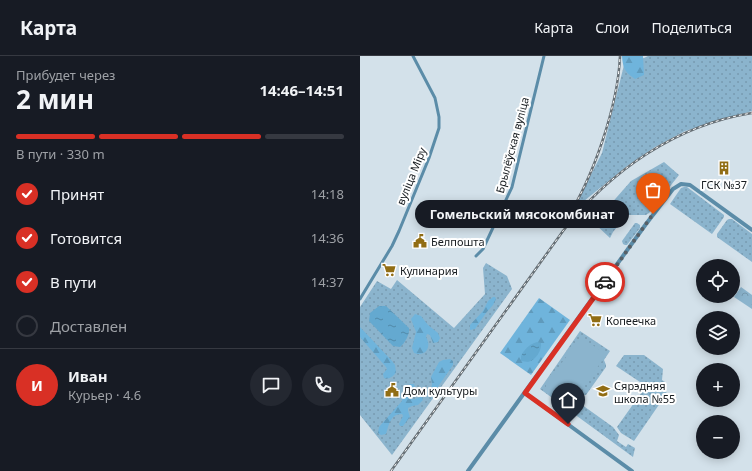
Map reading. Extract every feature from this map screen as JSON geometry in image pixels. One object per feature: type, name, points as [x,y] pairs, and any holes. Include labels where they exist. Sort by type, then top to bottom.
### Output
[{"type":"street","name":"вуліца Міру","points":[[360,298],[392,246],[399,231],[429,158],[439,128],[439,117],[435,98],[413,56]]},
{"type":"street","name":"Брылёўская вуліца","points":[[476,256],[483,249],[512,187],[544,56]]},
{"type":"street","points":[[468,471],[673,189],[681,184],[690,185],[752,230]]},
{"type":"street","points":[[525,393],[632,471]]},
{"type":"green space","points":[[622,56],[643,56],[644,75],[635,79],[629,74],[625,70]]},
{"type":"green space","points":[[648,56],[752,56],[752,111],[685,131],[655,147],[627,166],[573,210],[602,153],[625,61]]},
{"type":"green space","points":[[664,162],[679,175],[649,213],[646,215],[627,215],[610,238],[594,223],[631,181]]},
{"type":"green space","points":[[687,187],[724,215],[712,234],[670,204],[681,188]]},
{"type":"green space","points":[[729,219],[732,219],[752,234],[752,262],[717,237],[717,234]]},
{"type":"green space","points":[[635,223],[640,225],[640,228],[627,245],[623,244],[622,241]]},
{"type":"green space","points":[[486,263],[507,276],[512,289],[392,455],[360,415],[360,307],[377,281],[391,289],[397,280],[454,328],[485,294],[483,268]]},
{"type":"green space","points":[[741,287],[752,295],[752,309],[740,301]]},
{"type":"green space","points":[[493,297],[496,299],[493,305],[475,329],[470,330],[470,325],[483,311],[488,301]]},
{"type":"green space","points":[[539,298],[570,320],[531,375],[500,353]]},
{"type":"green space","points":[[415,314],[421,316],[428,325],[438,333],[440,338],[438,342],[433,343],[430,335],[427,334],[426,337],[428,341],[428,348],[422,354],[414,353],[412,348],[416,332],[411,319]]},
{"type":"green space","points":[[360,327],[395,365],[396,372],[391,377],[384,378],[383,374],[387,369],[360,337]]},
{"type":"green space","points":[[580,331],[610,351],[604,360],[606,367],[586,395],[583,395],[578,402],[613,427],[619,435],[617,441],[626,447],[628,444],[635,448],[633,457],[540,389]]},
{"type":"green space","points":[[581,339],[603,352],[604,358],[572,403],[562,403],[547,391],[546,384]]},
{"type":"green space","points":[[624,355],[644,355],[663,369],[662,380],[665,382],[661,388],[667,393],[634,441],[621,433],[617,427],[646,386],[616,366]]},
{"type":"green space","points":[[450,359],[453,361],[453,365],[433,394],[431,394],[431,377],[439,362]]},
{"type":"green space","points":[[410,384],[414,384],[415,387],[414,389],[408,391],[408,396],[413,399],[422,397],[423,400],[418,405],[408,408],[410,417],[403,426],[400,426],[399,424],[403,416],[402,414],[398,414],[392,418],[386,434],[381,435],[378,433],[379,427],[402,401],[404,390]]},
{"type":"water","points":[[379,306],[386,306],[409,328],[407,338],[400,347],[393,346],[369,321],[370,313]]},
{"type":"water","points":[[537,342],[541,343],[541,346],[536,357],[528,362],[521,361],[521,356],[525,349]]},
{"type":"railway","points":[[566,220],[586,184],[602,141],[615,97],[620,56]]},
{"type":"railway","points":[[391,471],[563,231],[581,209],[623,170],[671,140],[697,128],[724,119],[752,113]]},
{"type":"way so far","points":[[605,282],[653,214]]},
{"type":"place","name":"ГСК №37","points":[[724,168]]},
{"type":"place","name":"Гомельский мясокомбинат","points":[[653,214]]},
{"type":"place","name":"Белпошта","points":[[420,241]]},
{"type":"place","name":"Кулинария","points":[[389,270]]},
{"type":"place","name":"Копеечка","points":[[595,320]]},
{"type":"place","name":"Дом культуры","points":[[392,390]]},
{"type":"place","name":"Сярэдняя школа №55","points":[[603,391]]},
{"type":"route","points":[[568,424],[525,393],[605,282]]}]
